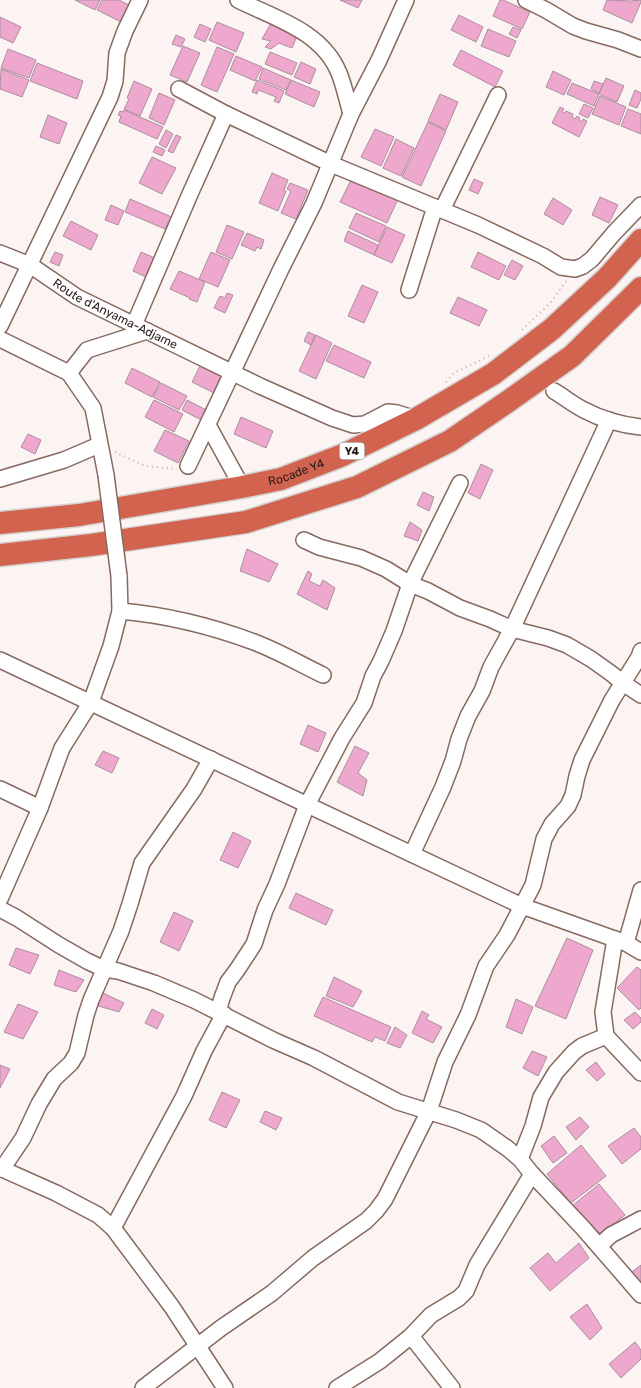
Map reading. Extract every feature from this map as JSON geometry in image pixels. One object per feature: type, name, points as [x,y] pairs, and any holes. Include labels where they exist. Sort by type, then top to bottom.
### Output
[{"type":"highway","name":"Rocade Y4","points":[[0,524],[79,515],[242,487],[281,479],[343,456],[416,419],[493,374],[552,330],[607,278],[641,240]]},
{"type":"highway","points":[[0,555],[91,545],[246,522],[357,487],[450,441],[510,400],[572,356],[641,288]]},
{"type":"street","points":[[0,326],[110,97],[115,81],[118,53],[125,31],[140,0]]},
{"type":"street","points":[[238,0],[272,14],[318,43],[330,56],[339,73],[351,114]]},
{"type":"street","points":[[188,466],[314,203],[351,114],[379,60],[406,0]]},
{"type":"street","points":[[526,0],[574,26],[641,49]]},
{"type":"street","points":[[179,89],[226,114],[331,164],[439,209],[543,256],[561,267],[575,269],[583,266],[641,205]]},
{"type":"street","points":[[409,290],[439,209],[498,95]]},
{"type":"street","points":[[69,373],[88,350],[140,328],[190,194],[226,114]]},
{"type":"street","name":"Route d'Anyama-Adjame","points":[[0,253],[30,265],[77,297],[233,373],[332,418],[353,425],[365,424],[388,412],[416,419]]},
{"type":"street","points":[[0,339],[69,373],[93,408],[106,475],[119,576],[120,611],[92,702],[62,748],[40,808],[0,899]]},
{"type":"street","points":[[554,391],[596,416],[629,426],[641,427]]},
{"type":"street","points":[[412,854],[443,787],[468,716],[482,691],[491,667],[512,629],[609,420]]},
{"type":"street","points":[[208,425],[242,487]]},
{"type":"street","points":[[0,479],[64,460],[99,445]]},
{"type":"street","points":[[113,1228],[184,1096],[221,1013],[222,998],[228,982],[254,944],[265,910],[307,805],[342,738],[364,703],[372,676],[394,631],[410,584],[460,483]]},
{"type":"street","points":[[304,540],[319,547],[361,558],[460,608],[512,629],[567,645],[591,659],[641,695]]},
{"type":"street","points":[[120,611],[147,613],[198,624],[255,642],[323,675]]},
{"type":"street","points":[[142,1388],[221,1328],[272,1293],[314,1258],[366,1221],[376,1211],[390,1190],[429,1111],[445,1062],[468,1015],[486,966],[507,935],[532,885],[544,839],[552,824],[568,806],[573,795],[582,760],[612,700],[641,651]]},
{"type":"street","points":[[0,660],[522,906],[620,941],[641,952]]},
{"type":"street","points":[[211,759],[194,789],[142,863],[124,922],[88,1008],[77,1053],[71,1063],[54,1079],[38,1104],[22,1138],[1,1169],[56,1193],[98,1215],[113,1228],[172,1307],[225,1388]]},
{"type":"street","points":[[0,789],[40,808]]},
{"type":"street","points":[[641,890],[620,941],[603,1012],[606,1036],[641,1073]]},
{"type":"street","points":[[0,909],[87,961],[154,983],[221,1013],[273,1040],[314,1058],[398,1102],[481,1130],[520,1159],[641,1295]]},
{"type":"street","points":[[520,1159],[542,1097],[556,1072],[582,1046],[606,1036]]},
{"type":"street","points":[[338,1388],[380,1361],[411,1336],[431,1315],[459,1298],[466,1291],[482,1258],[532,1174]]},
{"type":"street","points":[[599,1246],[611,1235],[641,1219]]},
{"type":"street","points":[[411,1336],[452,1388]]},
{"type":"path","points":[[517,334],[551,302],[575,269]]},
{"type":"path","points":[[442,403],[438,396],[441,386],[454,373],[492,354]]},
{"type":"path","points":[[99,445],[145,466],[176,469],[188,466]]},
{"type":"building","points":[[75,0],[100,0],[95,10]]},
{"type":"building","points":[[102,0],[119,0],[131,6],[123,23],[97,10]]},
{"type":"building","points":[[340,0],[362,0],[358,8]]},
{"type":"building","points":[[500,0],[530,12],[522,29],[493,16]]},
{"type":"building","points":[[607,0],[641,0],[641,2],[632,23],[603,10]]},
{"type":"building","points":[[459,15],[483,27],[476,42],[451,30]]},
{"type":"building","points":[[0,17],[21,27],[13,43],[0,37]]},
{"type":"building","points":[[217,22],[244,33],[236,52],[209,40]]},
{"type":"building","points":[[271,23],[297,36],[292,48],[279,43],[271,49],[265,47],[271,41],[262,39]]},
{"type":"building","points":[[200,24],[211,29],[205,42],[194,37]]},
{"type":"building","points":[[513,27],[521,30],[517,38],[509,34]]},
{"type":"building","points":[[488,29],[516,41],[509,57],[481,46]]},
{"type":"building","points":[[176,35],[185,39],[181,47],[172,44]]},
{"type":"building","points":[[183,46],[200,53],[187,82],[170,75]]},
{"type":"building","points":[[217,47],[234,54],[217,92],[201,85]]},
{"type":"building","points":[[8,49],[36,60],[29,78],[1,68]]},
{"type":"building","points":[[461,50],[503,71],[495,87],[453,65]]},
{"type":"building","points":[[270,52],[297,63],[292,75],[265,64]]},
{"type":"building","points":[[236,56],[262,67],[255,81],[230,70]]},
{"type":"building","points":[[301,62],[316,69],[310,84],[294,77]]},
{"type":"building","points":[[37,63],[83,81],[77,99],[30,81]]},
{"type":"building","points":[[263,68],[291,80],[286,90],[259,79]]},
{"type":"building","points":[[1,69],[29,80],[22,97],[0,89]]},
{"type":"building","points":[[553,71],[571,80],[564,95],[546,87]]},
{"type":"building","points":[[606,78],[624,86],[617,102],[599,94]]},
{"type":"building","points":[[257,80],[284,91],[279,103],[274,101],[276,97],[258,90],[257,94],[252,92]]},
{"type":"building","points":[[291,80],[320,92],[314,107],[285,94]]},
{"type":"building","points":[[134,81],[152,89],[140,116],[124,109]]},
{"type":"building","points":[[594,81],[603,84],[599,93],[591,89]]},
{"type":"building","points":[[572,83],[599,94],[594,106],[567,94]]},
{"type":"building","points":[[635,90],[641,93],[641,99],[637,108],[629,105]]},
{"type":"building","points":[[159,93],[175,100],[164,125],[149,118]]},
{"type":"building","points":[[440,94],[458,102],[446,130],[428,121]]},
{"type":"building","points":[[600,96],[626,107],[619,125],[592,114]]},
{"type":"building","points":[[584,104],[593,108],[588,118],[579,114]]},
{"type":"building","points":[[560,107],[564,109],[562,112],[566,111],[573,114],[572,117],[575,119],[577,116],[582,122],[583,119],[587,121],[579,137],[552,123]]},
{"type":"building","points":[[628,109],[641,114],[641,134],[621,126]]},
{"type":"building","points":[[124,110],[163,127],[157,139],[119,122],[121,116],[118,115],[120,111],[123,112]]},
{"type":"building","points":[[48,115],[67,123],[59,144],[40,137]]},
{"type":"building","points":[[428,122],[446,131],[421,186],[402,177]]},
{"type":"building","points":[[375,129],[394,137],[381,166],[361,157]]},
{"type":"building","points":[[166,130],[173,134],[166,148],[159,144]]},
{"type":"building","points":[[176,135],[181,137],[173,153],[168,151]]},
{"type":"building","points":[[396,139],[414,148],[401,176],[383,168]]},
{"type":"building","points":[[156,146],[165,150],[162,156],[153,152]]},
{"type":"building","points":[[152,157],[176,168],[162,194],[139,183]]},
{"type":"building","points":[[272,173],[288,180],[278,211],[259,203]]},
{"type":"building","points":[[353,176],[399,197],[387,223],[340,202]]},
{"type":"building","points":[[474,179],[483,183],[478,194],[469,190]]},
{"type":"building","points":[[290,183],[308,190],[296,219],[281,213],[291,191],[287,189]]},
{"type":"building","points":[[600,197],[618,205],[609,223],[592,215]]},
{"type":"building","points":[[553,198],[572,210],[563,225],[544,214]]},
{"type":"building","points":[[130,199],[174,218],[172,224],[168,222],[165,229],[125,212]]},
{"type":"building","points":[[111,205],[124,211],[118,225],[105,220]]},
{"type":"building","points":[[356,213],[386,226],[379,242],[349,228]]},
{"type":"building","points":[[71,221],[98,235],[91,250],[63,236]]},
{"type":"building","points":[[227,225],[244,232],[232,259],[216,252]]},
{"type":"building","points":[[387,227],[405,235],[392,263],[374,255]]},
{"type":"building","points":[[348,231],[378,245],[374,255],[344,241]]},
{"type":"building","points":[[247,233],[264,240],[261,249],[257,247],[255,251],[241,245]]},
{"type":"building","points":[[55,252],[63,255],[59,266],[50,262]]},
{"type":"building","points":[[141,252],[155,258],[146,277],[133,271]]},
{"type":"building","points":[[211,252],[230,260],[218,287],[199,279]]},
{"type":"building","points":[[478,252],[506,266],[499,280],[471,267]]},
{"type":"building","points":[[512,260],[523,266],[515,280],[504,275]]},
{"type":"building","points":[[179,271],[205,282],[197,302],[170,289]]},
{"type":"building","points":[[362,285],[378,292],[364,323],[348,316]]},
{"type":"building","points":[[227,293],[233,295],[225,313],[214,308],[220,296],[225,298]]},
{"type":"building","points":[[458,297],[487,310],[479,326],[450,313]]},
{"type":"building","points":[[308,332],[315,335],[311,345],[304,341]]},
{"type":"building","points":[[316,335],[332,343],[316,379],[299,371]]},
{"type":"building","points":[[334,345],[371,362],[364,378],[326,361]]},
{"type":"building","points":[[200,366],[224,378],[216,394],[192,382]]},
{"type":"building","points":[[132,368],[160,382],[152,397],[125,383]]},
{"type":"building","points":[[161,383],[187,396],[179,410],[153,397]]},
{"type":"building","points":[[154,400],[183,414],[174,432],[145,417]]},
{"type":"building","points":[[187,400],[210,412],[205,422],[182,410]]},
{"type":"building","points":[[241,417],[273,431],[266,448],[234,434]]},
{"type":"building","points":[[165,430],[189,441],[178,463],[154,451]]},
{"type":"building","points":[[28,434],[41,440],[35,454],[21,447]]},
{"type":"building","points":[[481,464],[493,470],[480,499],[468,493]]},
{"type":"building","points":[[423,492],[434,497],[429,511],[417,505]]},
{"type":"building","points":[[410,522],[422,530],[418,541],[404,536]]},
{"type":"building","points":[[247,549],[278,564],[269,582],[240,571]]},
{"type":"building","points":[[308,571],[312,574],[309,581],[320,586],[323,580],[335,588],[327,610],[297,594]]},
{"type":"building","points":[[308,725],[326,733],[318,752],[300,744]]},
{"type":"building","points":[[355,746],[369,753],[358,773],[367,780],[363,796],[337,782]]},
{"type":"building","points":[[103,751],[119,758],[112,773],[95,765]]},
{"type":"building","points":[[233,832],[251,841],[238,868],[220,860]]},
{"type":"building","points":[[296,893],[333,910],[326,925],[289,908]]},
{"type":"building","points":[[174,912],[193,921],[179,951],[160,942]]},
{"type":"building","points":[[567,938],[593,950],[566,1019],[535,1006]]},
{"type":"building","points":[[16,948],[39,955],[30,974],[9,965]]},
{"type":"building","points":[[637,967],[641,970],[641,1008],[639,1010],[617,988]]},
{"type":"building","points":[[59,970],[84,980],[76,992],[54,985]]},
{"type":"building","points":[[334,977],[362,991],[353,1007],[326,996]]},
{"type":"building","points":[[103,993],[124,1003],[119,1012],[95,1005]]},
{"type":"building","points":[[323,997],[391,1027],[385,1041],[375,1037],[372,1042],[314,1016]]},
{"type":"building","points":[[516,999],[533,1007],[522,1034],[506,1027]]},
{"type":"building","points":[[18,1004],[38,1012],[23,1039],[4,1032]]},
{"type":"building","points":[[152,1009],[164,1015],[157,1029],[145,1023]]},
{"type":"building","points":[[422,1011],[429,1015],[426,1019],[442,1027],[433,1043],[412,1033]]},
{"type":"building","points":[[635,1012],[641,1018],[641,1022],[633,1029],[624,1020]]},
{"type":"building","points":[[395,1027],[407,1035],[400,1048],[387,1043]]},
{"type":"building","points":[[532,1051],[547,1057],[538,1076],[523,1068]]},
{"type":"building","points":[[596,1062],[605,1074],[597,1081],[586,1070]]},
{"type":"building","points":[[0,1065],[10,1069],[0,1088]]},
{"type":"building","points":[[222,1092],[240,1100],[226,1128],[209,1120]]},
{"type":"building","points":[[265,1111],[282,1118],[276,1130],[260,1122]]},
{"type":"building","points":[[580,1117],[589,1127],[576,1140],[566,1127]]},
{"type":"building","points":[[634,1128],[641,1137],[641,1149],[622,1164],[608,1146]]},
{"type":"building","points":[[554,1136],[567,1153],[553,1163],[541,1146]]},
{"type":"building","points":[[581,1145],[606,1176],[571,1203],[547,1174]]},
{"type":"building","points":[[599,1184],[625,1215],[601,1234],[572,1206]]},
{"type":"building","points":[[579,1243],[589,1258],[550,1291],[530,1268],[548,1253],[556,1263]]},
{"type":"building","points":[[641,1265],[641,1287],[632,1272]]},
{"type":"building","points":[[587,1304],[602,1328],[590,1340],[570,1317]]},
{"type":"building","points":[[635,1342],[641,1350],[641,1359],[621,1378],[609,1364]]}]
